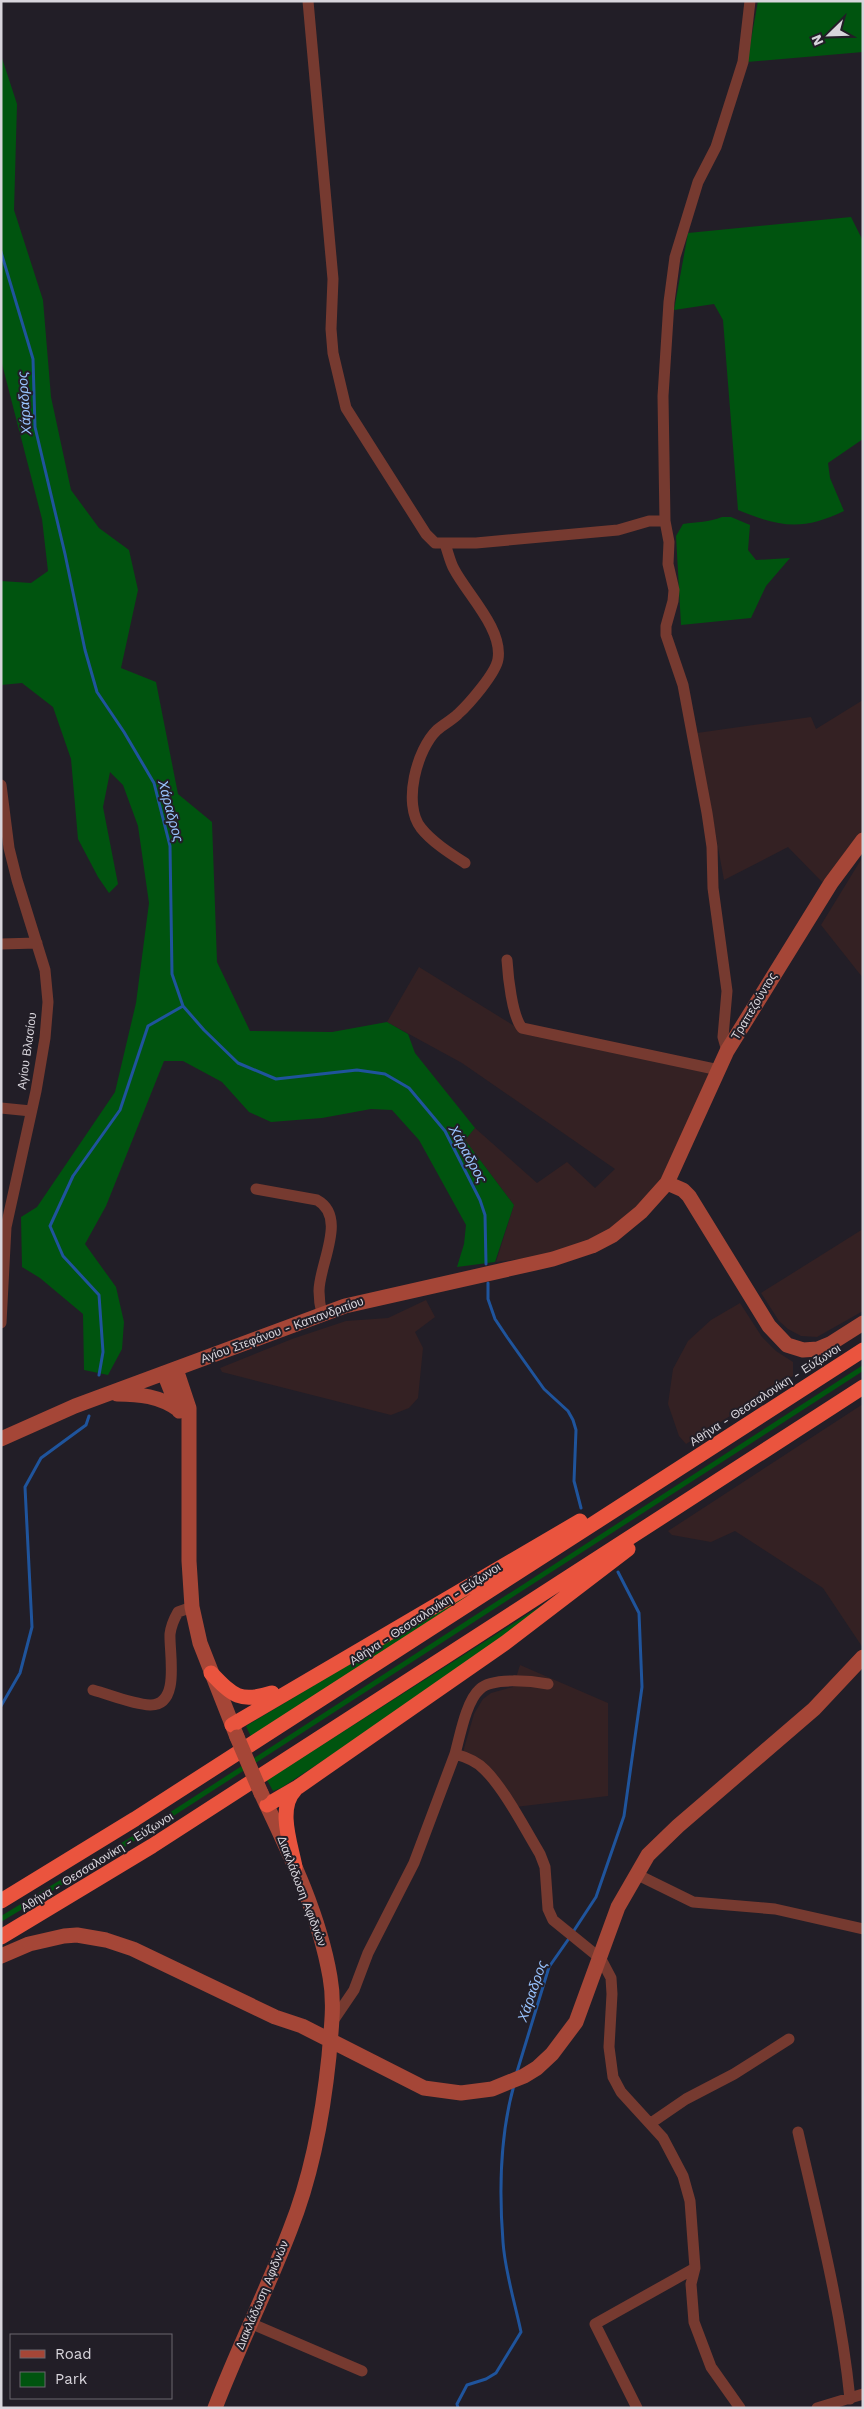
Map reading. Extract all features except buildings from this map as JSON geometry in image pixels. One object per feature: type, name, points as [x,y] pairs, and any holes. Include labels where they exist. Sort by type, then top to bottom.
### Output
[{"type":"highway","name":"Αθήνα - Θεσσαλονίκη - Εύζωνοι","points":[[1,1901],[86,1850],[863,1350]]},
{"type":"highway","name":"Αθήνα - Θεσσαλονίκη - Εύζωνοι","points":[[13,1932],[152,1846],[863,1387]]},
{"type":"highway","points":[[234,1731],[293,1687],[596,1512],[685,1464]]},
{"type":"highway","points":[[295,1867],[287,1806],[291,1794],[298,1787],[505,1643],[700,1492]]},
{"type":"highway","points":[[211,1673],[230,1692],[240,1698],[254,1698],[293,1687]]},
{"type":"highway","points":[[264,1799],[298,1787]]},
{"type":"highway","points":[[140,1861],[152,1846]]},
{"type":"highway","points":[[62,1857],[86,1850]]},
{"type":"main road","name":"Τραπεζούντος","points":[[667,1183],[727,1051],[831,883],[861,845]]},
{"type":"main road","name":"Αγίου Στεφάνου - Καπανδριτίου","points":[[1,1439],[53,1415],[108,1394],[322,1314],[368,1299],[553,1259],[578,1251],[597,1243],[622,1228],[649,1204],[667,1183]]},
{"type":"main road","points":[[667,1183],[683,1190],[689,1196],[769,1326],[787,1344],[803,1350],[818,1349],[863,1323]]},
{"type":"main road","name":"Διακλάδωση Αφιδνών","points":[[170,1371],[179,1410],[189,1430]]},
{"type":"main road","name":"Διακλάδωση Αφιδνών","points":[[170,1371],[189,1408],[189,1561],[192,1607],[200,1643],[234,1731],[295,1867],[325,1950],[334,2000],[330,2045],[312,2162],[291,2229],[215,2408]]},
{"type":"main road","points":[[108,1394],[149,1396],[162,1400],[179,1410]]},
{"type":"main road","points":[[1,1956],[29,1944],[64,1936],[77,1935],[106,1940],[133,1949],[275,2017],[302,2026],[330,2045],[424,2088],[475,2093],[509,2082],[537,2068],[552,2054],[576,2022],[601,1959],[608,1930],[636,1874],[648,1855],[678,1826],[814,1709],[863,1657]]},
{"type":"street","points":[[308,1],[333,279],[331,329],[333,353],[342,396],[346,408],[426,534],[435,543],[445,544],[618,530],[649,521],[665,521]]},
{"type":"street","points":[[727,1051],[723,1037],[727,991],[713,888],[712,847],[683,685],[675,655],[666,635],[666,626],[674,590],[668,564],[669,542],[665,521],[663,425],[665,348],[675,257],[698,182],[716,147],[743,62],[750,1]]},
{"type":"street","points":[[445,544],[452,567],[493,630],[498,642],[498,660],[482,685],[458,713],[437,730],[425,746],[415,776],[411,801],[420,828],[465,863]]},
{"type":"street","name":"Αγίου Βλασίου","points":[[1,785],[9,848],[16,880],[38,943],[45,970],[48,1002],[45,1038],[6,1227],[1,1323]]},
{"type":"street","points":[[1,944],[38,943]]},
{"type":"street","points":[[507,960],[516,1014],[518,1023],[522,1028],[719,1070]]},
{"type":"street","points":[[1,1108],[31,1111]]},
{"type":"street","points":[[256,1189],[317,1200],[325,1205],[330,1212],[332,1219],[330,1235],[318,1289],[322,1314]]},
{"type":"street","points":[[93,1690],[152,1705],[164,1699],[170,1688],[170,1634],[174,1620],[178,1612],[192,1607]]},
{"type":"street","points":[[333,2022],[354,1990],[368,1954],[414,1863],[455,1754],[474,1695],[482,1687],[519,1679],[548,1684]]},
{"type":"street","points":[[455,1754],[468,1758],[485,1770],[540,1854],[545,1867],[548,1909],[553,1920],[601,1959],[611,1978],[609,2047],[613,2077],[621,2092],[651,2123],[673,2153],[683,2176],[690,2201],[695,2268],[691,2284],[694,2322],[711,2367],[740,2408]]},
{"type":"street","points":[[636,1874],[693,1902],[775,1909],[863,1929]]},
{"type":"street","points":[[651,2123],[686,2099],[734,2074],[789,2039]]},
{"type":"street","points":[[798,2132],[834,2286],[844,2345],[850,2399]]},
{"type":"street","points":[[637,2408],[595,2324],[695,2268]]},
{"type":"street","points":[[250,2323],[362,2371]]},
{"type":"street","points":[[818,2408],[863,2394]]},
{"type":"shaded area","points":[[863,700],[863,832],[845,852],[824,884],[788,847],[724,880],[697,733],[811,717],[816,729]]},
{"type":"shaded area","points":[[863,858],[863,978],[821,925]]},
{"type":"shaded area","points":[[419,967],[524,1032],[714,1072],[668,1176],[616,1229],[553,1255],[496,1262],[514,1205],[465,1140],[475,1128],[537,1183],[567,1162],[595,1188],[615,1169],[462,1063],[387,1022]]},
{"type":"shaded area","points":[[863,1229],[863,1311],[817,1337],[801,1336],[788,1329],[779,1321],[761,1293]]},
{"type":"shaded area","points":[[426,1300],[435,1317],[415,1332],[423,1348],[418,1398],[409,1408],[391,1415],[222,1372],[220,1368],[292,1339],[346,1321],[388,1318]]},
{"type":"shaded area","points":[[740,1303],[762,1337],[776,1351],[793,1362],[793,1376],[686,1444],[679,1436],[668,1404],[673,1369],[688,1341],[711,1320]]},
{"type":"shaded area","points":[[863,1404],[863,1648],[823,1588],[735,1531],[711,1542],[672,1535],[668,1531]]},
{"type":"shaded area","points":[[520,1665],[608,1703],[608,1796],[515,1807],[463,1752],[474,1714],[483,1699],[491,1693],[513,1687]]},
{"type":"green space","points":[[758,1],[863,1],[863,52],[747,62]]},
{"type":"green space","points":[[1,55],[17,104],[14,210],[43,300],[51,397],[71,490],[99,528],[129,550],[138,590],[121,668],[156,682],[178,794],[212,822],[217,962],[250,1031],[332,1032],[387,1022],[408,1034],[415,1053],[475,1128],[465,1140],[514,1205],[495,1262],[457,1267],[464,1244],[466,1225],[419,1140],[392,1110],[371,1109],[322,1118],[271,1122],[249,1112],[222,1082],[183,1061],[164,1061],[106,1206],[85,1244],[116,1287],[124,1322],[122,1349],[108,1375],[84,1370],[83,1314],[40,1278],[22,1267],[21,1217],[37,1207],[115,1092],[136,1003],[149,903],[138,826],[123,785],[110,772],[103,807],[118,884],[109,893],[98,877],[78,839],[71,759],[53,707],[22,683],[1,685],[1,581],[31,583],[48,571],[42,519],[1,360]]},
{"type":"green space","points":[[851,217],[863,241],[863,439],[828,463],[830,478],[844,511],[816,522],[803,524],[779,523],[766,520],[738,510],[723,320],[714,304],[674,310],[688,233]]},
{"type":"green space","points":[[731,517],[750,525],[748,550],[756,560],[790,558],[766,586],[751,618],[681,625],[676,536],[683,524]]},
{"type":"green space","points":[[863,1365],[863,1371],[144,1835],[1,1922],[1,1916],[141,1831]]},
{"type":"green space","points":[[505,1571],[252,1739],[246,1726]]},
{"type":"green space","points":[[583,1579],[410,1704],[281,1788],[273,1791],[267,1780]]},
{"type":"waterway","name":"Χάραδρος","points":[[1,252],[33,359],[35,427],[85,650],[97,692],[124,732],[154,783],[170,846],[172,974],[183,1006],[204,1030],[238,1063],[276,1079],[357,1070],[385,1074],[409,1088],[445,1131],[480,1200],[485,1215],[486,1264]]},
{"type":"waterway","points":[[99,1375],[103,1352],[99,1295],[63,1256],[50,1226],[73,1176],[120,1110],[148,1026],[183,1006]]},
{"type":"waterway","name":"Χάραδρος","points":[[488,1283],[488,1299],[495,1319],[544,1389],[568,1411],[573,1420],[576,1430],[574,1481],[581,1508]]},
{"type":"waterway","points":[[1,1706],[20,1673],[32,1627],[25,1487],[41,1458],[86,1425],[89,1416]]},
{"type":"waterway","name":"Χάραδρος","points":[[573,1932],[596,1897],[624,1816],[642,1687],[639,1613],[618,1572]]},
{"type":"waterway","name":"Χάραδρος","points":[[516,2075],[549,1967],[570,1937]]},
{"type":"waterway","name":"Χάραδρος","points":[[458,2408],[457,2404],[467,2385],[486,2379],[496,2373],[521,2332],[506,2265],[501,2203],[503,2143],[514,2085]]}]
